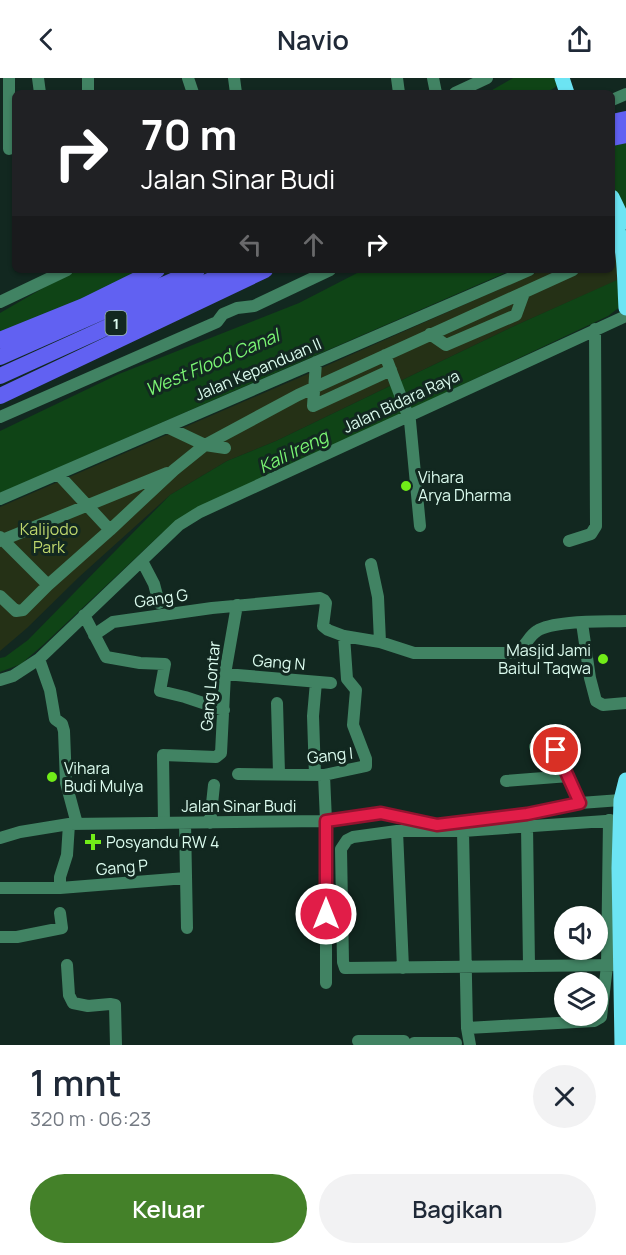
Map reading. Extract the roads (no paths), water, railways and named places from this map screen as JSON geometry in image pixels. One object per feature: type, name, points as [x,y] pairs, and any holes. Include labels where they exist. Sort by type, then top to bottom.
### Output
[{"type":"highway","points":[[0,340],[84,306],[151,273]]},
{"type":"highway","name":"1","points":[[0,357],[190,273]]},
{"type":"highway","name":"1","points":[[0,375],[226,273]]},
{"type":"highway","points":[[5,394],[259,273]]},
{"type":"main road","points":[[615,207],[620,226],[626,307]]},
{"type":"main road","points":[[622,1045],[613,965],[614,820],[626,780]]},
{"type":"street","points":[[8,149],[9,78]]},
{"type":"street","points":[[466,83],[487,78]]},
{"type":"street","points":[[0,417],[217,322],[223,314],[237,308],[254,306],[324,273]]},
{"type":"street","name":"Jalan Kepanduan II","points":[[0,499],[523,273]]},
{"type":"street","points":[[0,596],[14,609],[21,611],[174,470],[205,445],[314,388],[567,273]]},
{"type":"street","points":[[0,302],[43,275]]},
{"type":"street","points":[[430,334],[446,345],[487,328],[516,315],[524,293]]},
{"type":"street","name":"Jalan Bidara Raya","points":[[0,680],[13,676],[39,659],[179,525],[200,512],[626,316]]},
{"type":"street","points":[[569,541],[591,534],[596,526],[595,329]]},
{"type":"street","points":[[385,355],[408,415],[420,526]]},
{"type":"street","points":[[316,362],[312,403],[314,406],[393,375]]},
{"type":"street","points":[[167,427],[205,445],[225,448]]},
{"type":"street","points":[[48,585],[1,539],[174,470]]},
{"type":"street","points":[[58,474],[110,530]]},
{"type":"street","points":[[142,561],[154,584],[159,603]]},
{"type":"street","points":[[371,564],[378,597],[380,642]]},
{"type":"street","points":[[237,605],[322,598],[326,603],[324,627],[344,636],[380,642],[414,653],[513,653],[522,648],[537,631],[555,625],[626,621]]},
{"type":"street","name":"Gang G","points":[[94,635],[113,622],[237,605]]},
{"type":"street","name":"Gang Lontar","points":[[164,823],[163,756],[170,754],[213,757],[220,755],[225,674],[237,605]]},
{"type":"street","points":[[84,615],[106,657],[165,664],[160,692],[224,710]]},
{"type":"street","points":[[582,623],[590,678],[596,701],[603,705],[626,703]]},
{"type":"street","name":"Gang I","points":[[238,774],[319,775],[364,768],[367,765],[353,725],[356,690],[347,679],[344,636]]},
{"type":"street","points":[[39,659],[50,690],[55,718],[62,724],[64,731],[66,783],[73,824],[60,877],[60,888]]},
{"type":"street","name":"Gang N","points":[[225,674],[331,683]]},
{"type":"street","points":[[316,682],[313,716],[326,821],[326,983]]},
{"type":"street","points":[[277,703],[279,773]]},
{"type":"street","points":[[535,747],[553,747],[556,750],[580,803]]},
{"type":"street","points":[[506,781],[568,776]]},
{"type":"street","points":[[210,823],[214,785]]},
{"type":"street","name":"Jalan Sinar Budi","points":[[0,838],[20,832],[73,824],[326,821],[381,813],[437,825],[527,814],[580,803],[621,800]]},
{"type":"street","points":[[467,1028],[598,1020],[602,1013],[613,965],[345,968],[342,962],[342,845],[353,837],[397,831],[463,831],[614,820]]},
{"type":"street","points":[[186,823],[187,928]]},
{"type":"street","points":[[526,826],[529,966]]},
{"type":"street","points":[[397,831],[403,968]]},
{"type":"street","points":[[463,831],[467,1028],[470,1045]]},
{"type":"street","name":"Gang P","points":[[0,888],[60,888],[186,878]]},
{"type":"street","points":[[0,937],[17,937],[62,928],[60,913]]},
{"type":"street","points":[[67,965],[69,995],[73,1003],[88,1006],[115,1005],[116,1045]]},
{"type":"street","points":[[358,1041],[451,1044]]},
{"type":"water","points":[[513,78],[570,78],[551,90],[492,90]]},
{"type":"water","points":[[626,140],[626,218],[615,224],[615,146]]},
{"type":"water","points":[[72,273],[150,273],[0,334],[0,313]]},
{"type":"water","name":"West Flood Canal","points":[[357,273],[505,273],[0,493],[0,431],[119,374],[299,303]]},
{"type":"water","name":"Kali Ireng","points":[[626,276],[621,306],[608,316],[212,503],[162,533],[21,664],[0,672],[0,658],[5,657],[28,640],[170,495],[227,461],[276,441],[512,327]]},
{"type":"place","name":"Vihara Arya Dharma","points":[[406,486]]},
{"type":"place","name":"Masjid Jami Baitul Taqwa","points":[[603,659]]},
{"type":"place","name":"Vihara Budi Mulya","points":[[52,777]]},
{"type":"place","name":"Posyandu RW 4","points":[[93,842]]},
{"type":"park label","name":"Kalijodo Park","points":[[49,538]]}]
